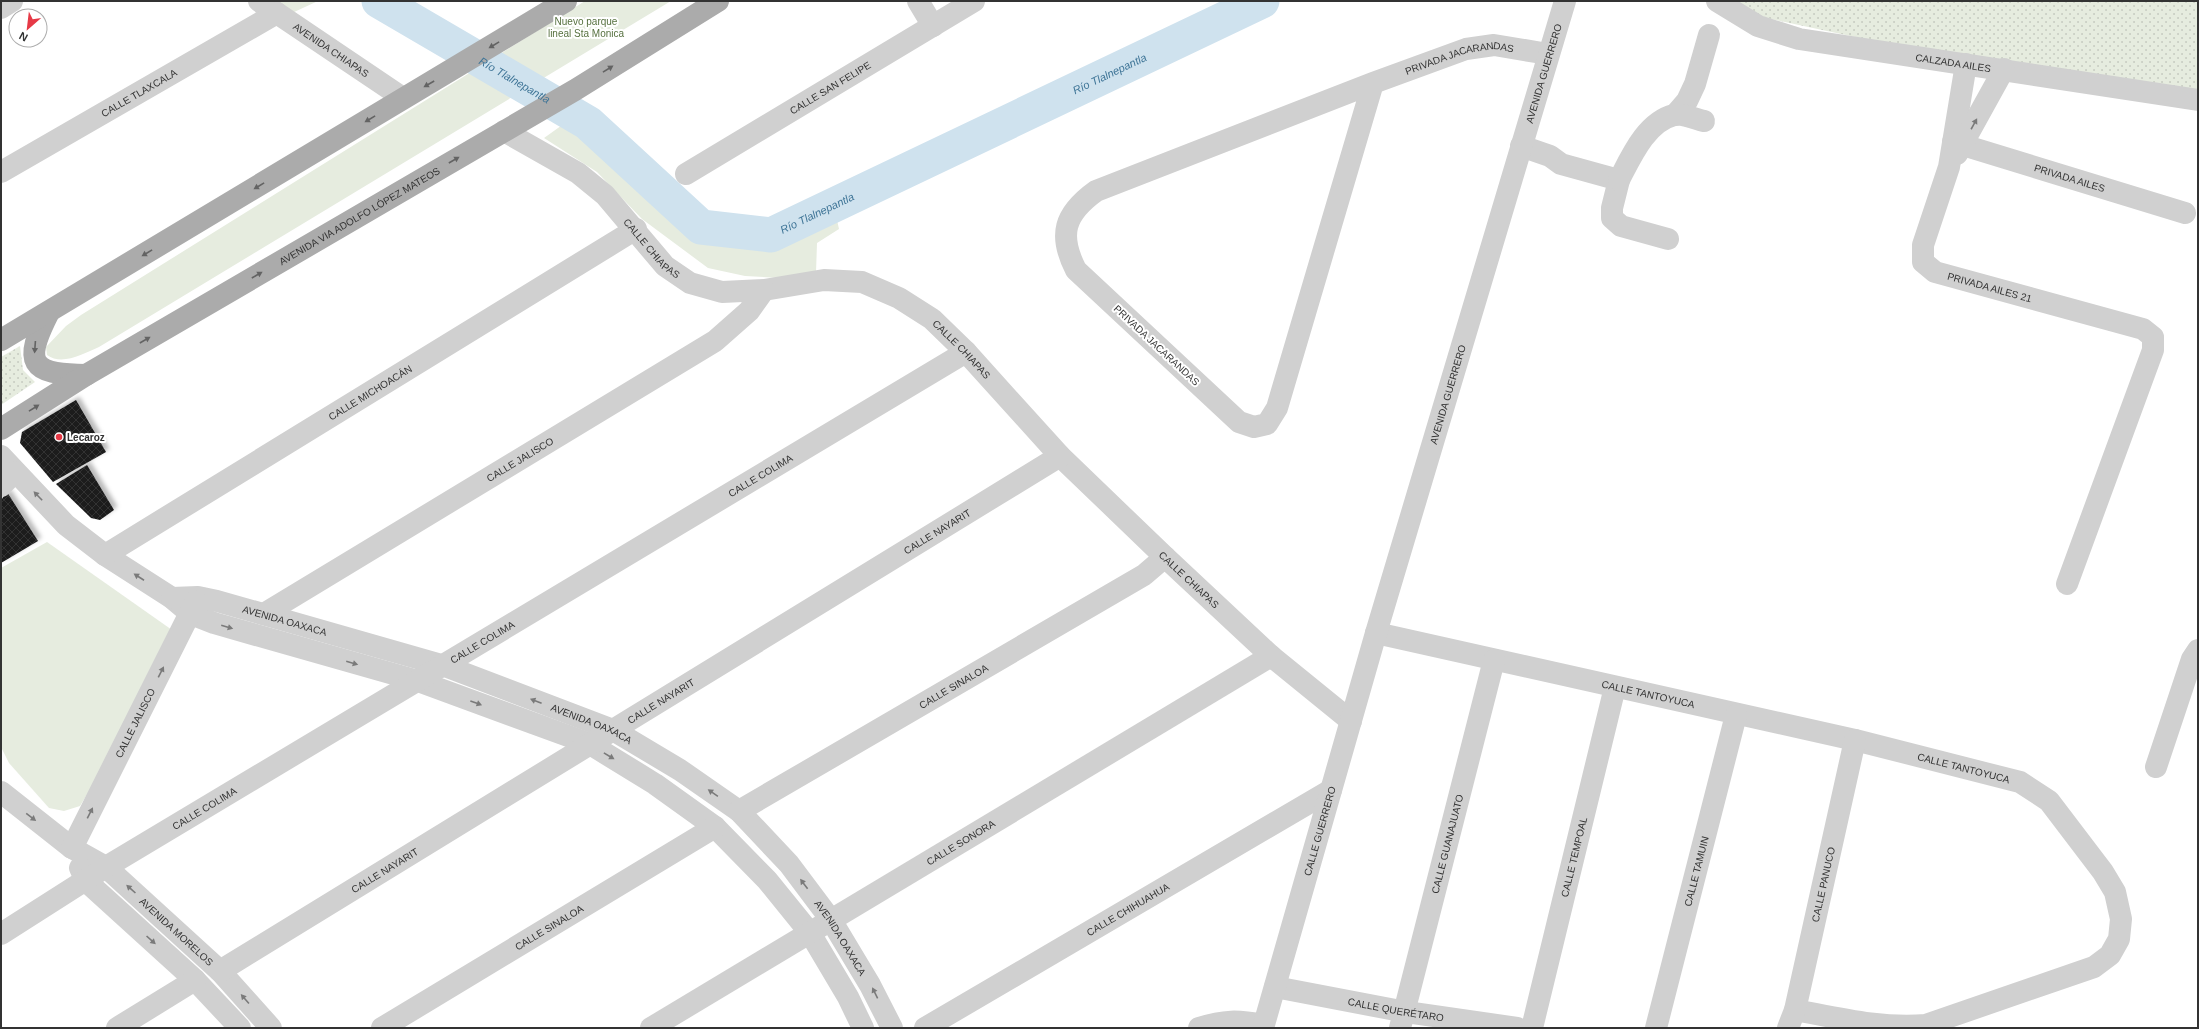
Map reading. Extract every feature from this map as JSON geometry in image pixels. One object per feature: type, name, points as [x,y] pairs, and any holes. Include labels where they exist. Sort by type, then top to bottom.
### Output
[{"type":"main road","points":[[1,340],[566,1]]},
{"type":"main road","name":"AVENIDA VIA ADOLFO LÓPEZ MATEOS","points":[[1,429],[86,375],[575,90],[718,1]]},
{"type":"main road","points":[[49,312],[37,335],[34,345],[37,364],[44,370],[57,374],[86,375]]},
{"type":"street","points":[[1,8],[12,1]]},
{"type":"street","name":"AVENIDA CHIAPAS","points":[[259,1],[403,98]]},
{"type":"street","points":[[918,1],[933,26]]},
{"type":"street","name":"CALLE SAN FELIPE","points":[[686,174],[974,1]]},
{"type":"street","name":"AVENIDA GUERRERO","points":[[1376,633],[1519,150],[1565,1]]},
{"type":"street","name":"CALZADA AILES","points":[[1717,1],[1758,26],[1799,39],[2004,69],[2198,100]]},
{"type":"street","name":"CALLE TLAXCALA","points":[[1,172],[277,13]]},
{"type":"street","points":[[1668,239],[1621,226],[1612,218],[1612,208],[1619,180],[1642,140],[1658,123],[1675,115],[1688,101],[1709,35]]},
{"type":"street","name":"PRIVADA JACARANDAS","points":[[1373,83],[1277,408],[1268,424],[1254,427],[1239,422],[1076,270],[1068,254],[1066,237],[1069,219],[1080,203],[1096,191],[1373,83],[1466,49],[1494,45],[1548,54]]},
{"type":"street","name":"PRIVADA AILES 21","points":[[1958,144],[1966,64]]},
{"type":"street","name":"PRIVADA AILES 21","points":[[2004,69],[1958,144],[1923,245],[1923,262],[1935,272],[2143,329],[2153,337],[2153,350],[2067,584]]},
{"type":"street","points":[[1675,115],[1704,121]]},
{"type":"street","name":"CALLE CHIAPAS","points":[[504,131],[578,173],[605,195],[636,229],[665,266],[690,283],[722,292],[764,290],[824,280],[862,282],[899,298],[932,319],[966,352],[1060,456],[1165,557],[1271,656],[1351,720]]},
{"type":"street","name":"PRIVADA AILES","points":[[1958,144],[2185,213]]},
{"type":"street","points":[[1519,150],[1550,156],[1561,164],[1619,180]]},
{"type":"street","name":"CALLE MICHOACÁN","points":[[105,555],[636,229]]},
{"type":"street","name":"CALLE JALISCO","points":[[264,614],[715,341],[749,311],[764,290]]},
{"type":"street","name":"CALLE COLIMA","points":[[1,934],[86,881],[106,866],[444,666],[966,352]]},
{"type":"street","name":"CALLE NAYARIT","points":[[220,971],[1060,456]]},
{"type":"street","name":"AVENIDA OAXACA","points":[[6,471],[66,525],[105,555],[172,598],[194,606],[264,614],[444,666],[614,730],[680,770],[739,811],[789,864],[831,920],[870,985],[892,1028]]},
{"type":"street","name":"CALLE SINALOA","points":[[739,811],[1144,575],[1165,557]]},
{"type":"street","name":"CALLE JALISCO","points":[[72,848],[194,606]]},
{"type":"street","name":"AVENIDA OAXACA","points":[[194,606],[214,624],[418,681],[590,744],[655,784],[715,827],[767,880],[810,933],[848,997],[863,1028]]},
{"type":"street","name":"CALLE TANTOYUCA","points":[[1376,633],[1736,715],[1854,740],[2020,782],[2049,801],[2103,872],[2115,892],[2121,919],[2119,939],[2110,955],[2094,967],[1926,1025],[1903,1027],[1791,1019]]},
{"type":"street","name":"CALLE GUERRERO","points":[[1263,1026],[1376,633]]},
{"type":"street","points":[[2156,767],[2192,659],[2198,650]]},
{"type":"street","name":"CALLE SONORA","points":[[651,1028],[1271,656]]},
{"type":"street","name":"CALLE GUANAJUATO","points":[[1403,1020],[1494,660]]},
{"type":"street","name":"CALLE TEMPOAL","points":[[1532,1028],[1615,687]]},
{"type":"street","name":"CALLE TAMUIN","points":[[1656,1028],[1736,715]]},
{"type":"street","name":"CALLE PANUCO","points":[[1791,1019],[1854,740]]},
{"type":"street","name":"CALLE CHIHUAHUA","points":[[924,1028],[1331,790]]},
{"type":"street","name":"AVENIDA MORELOS","points":[[1,792],[72,848],[106,866],[220,971],[271,1028]]},
{"type":"street","name":"CALLE SINALOA","points":[[382,1028],[715,827]]},
{"type":"street","name":"AVENIDA MORELOS","points":[[72,848],[86,881],[195,980],[240,1028]]},
{"type":"street","points":[[117,1028],[195,980]]},
{"type":"street","name":"CALLE QUERÉTARO","points":[[1275,987],[1403,1020],[1517,1028]]},
{"type":"street","points":[[1199,1028],[1217,1022],[1239,1020],[1263,1026]]},
{"type":"green space","points":[[270,1],[318,1],[292,13]]},
{"type":"green space","name":"Nuevo parque lineal Sta Monica","points":[[585,1],[671,1],[99,347],[73,358],[59,359],[47,355],[46,347],[66,326],[81,315]]},
{"type":"green space","points":[[1728,1],[2198,1],[2198,97],[1981,64],[1766,18]]},
{"type":"green space","points":[[565,123],[577,129],[702,240],[761,246],[837,220],[839,229],[817,243],[816,273],[797,279],[745,276],[708,268],[642,219],[597,172],[544,138]]},
{"type":"green space","points":[[20,346],[23,370],[35,382],[1,405],[1,357]]},
{"type":"green space","points":[[47,542],[182,637],[80,806],[64,811],[49,808],[9,763],[1,747],[1,568]]},
{"type":"building","name":"Lecaroz","points":[[76,400],[106,452],[53,482],[20,443],[22,432]]},
{"type":"building","points":[[87,465],[114,510],[100,520],[91,518],[56,484]]},
{"type":"building","points":[[7,492],[38,541],[1,563],[1,500]]},
{"type":"waterway","name":"Río Tlalnepantla","points":[[379,1],[588,123],[701,227],[771,235],[1262,1]]},
{"type":"place","name":"Lecaroz","points":[[59,437]]}]
